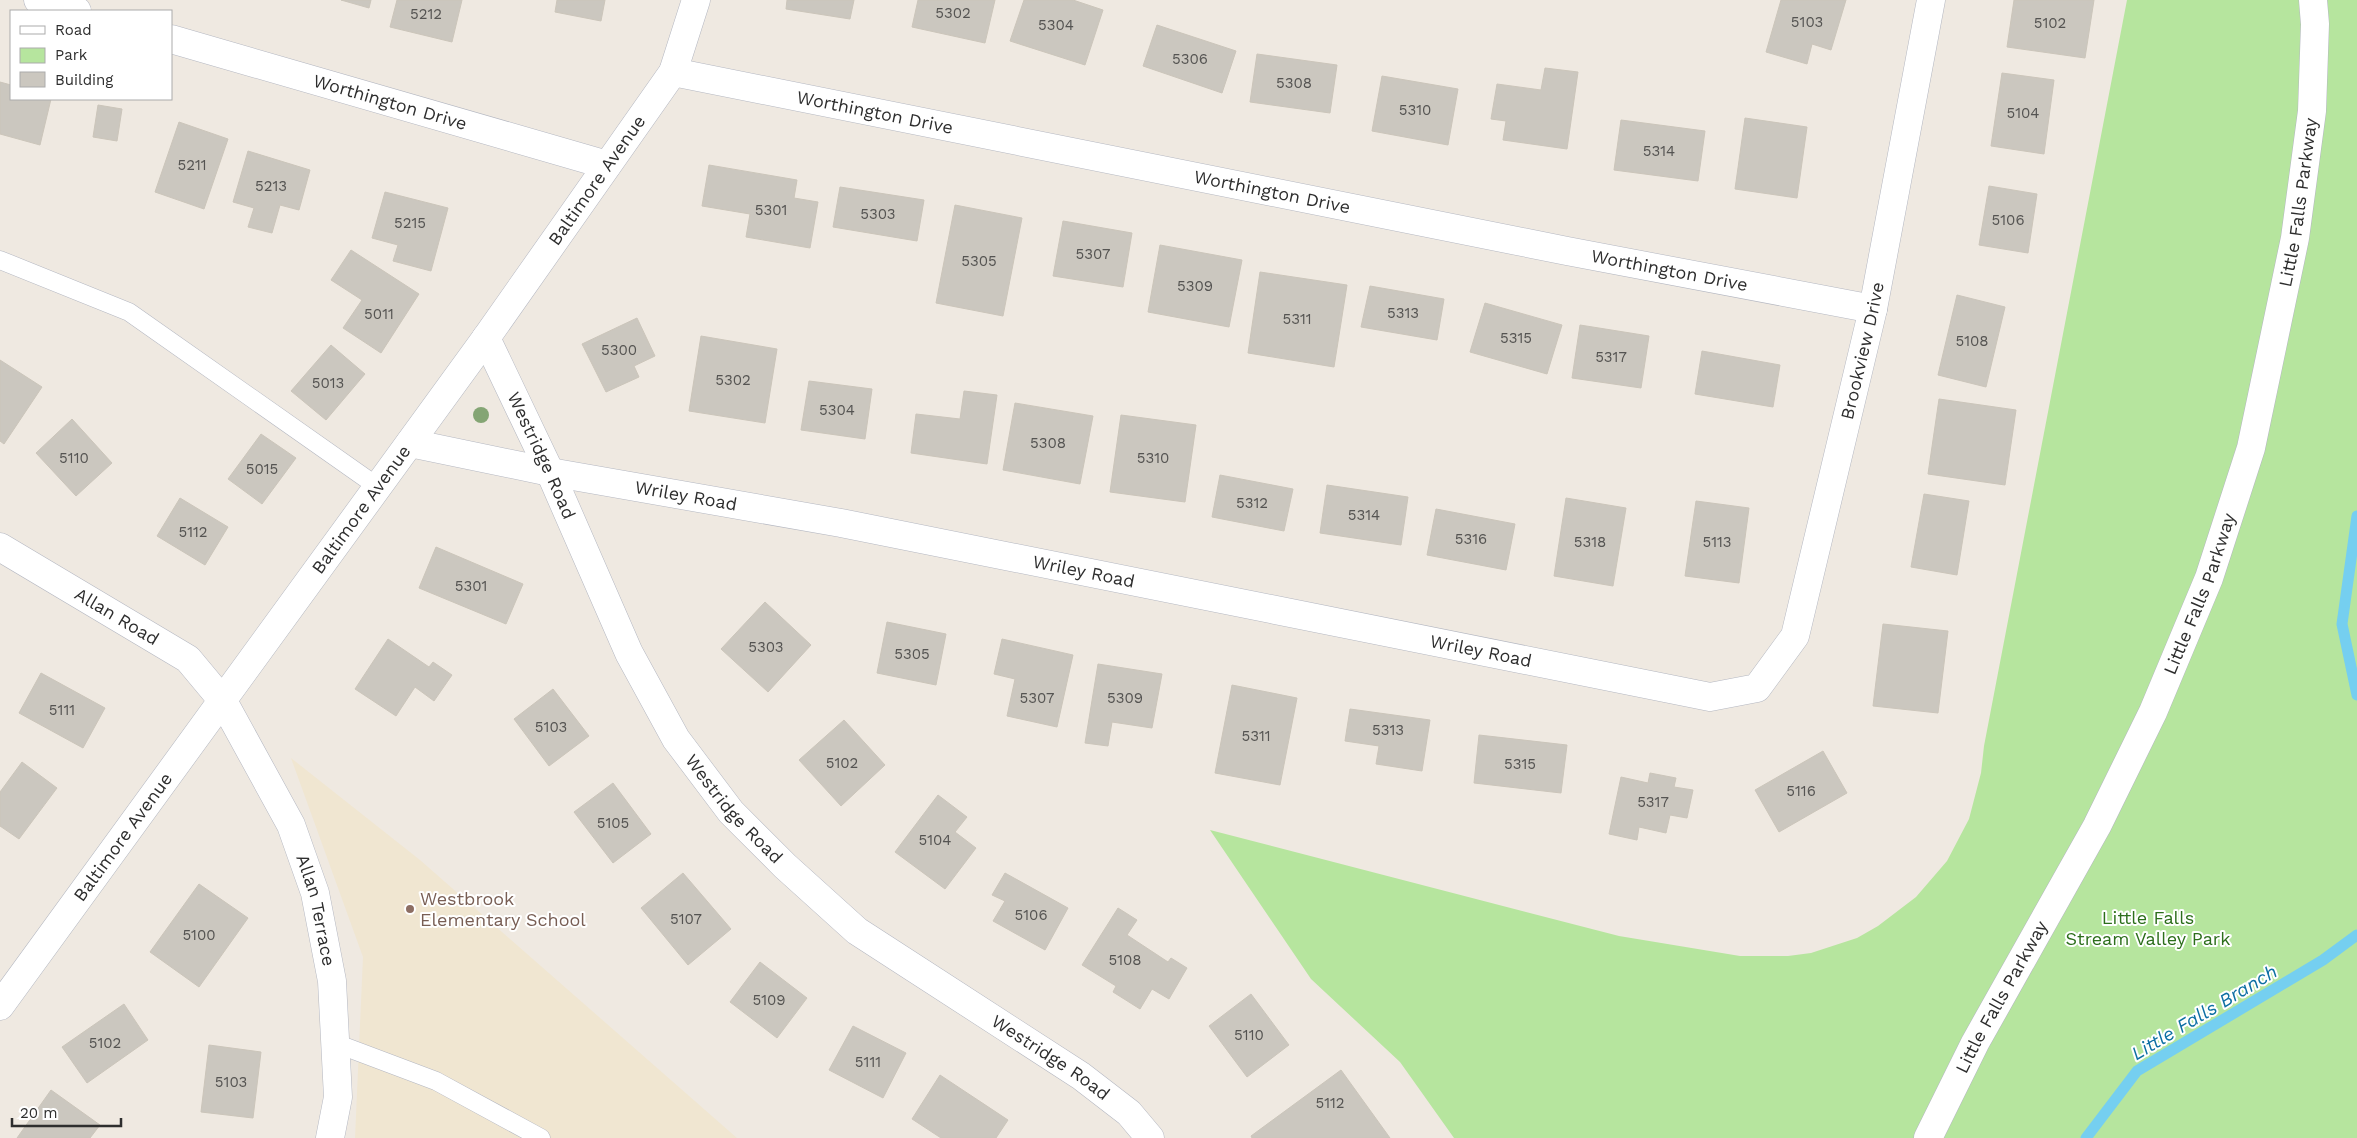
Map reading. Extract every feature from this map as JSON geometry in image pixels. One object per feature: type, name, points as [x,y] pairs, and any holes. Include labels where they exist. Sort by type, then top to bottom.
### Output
[{"type":"street","points":[[38,0],[73,10]]},
{"type":"street","name":"Baltimore Avenue","points":[[4,991],[222,701],[378,487],[486,338],[673,72],[696,0]]},
{"type":"street","name":"Brookview Drive","points":[[1757,688],[1794,636],[1872,309],[1931,0]]},
{"type":"street","name":"Little Falls Parkway","points":[[1928,1138],[1975,1043],[2097,826],[2153,712],[2209,578],[2251,448],[2295,238],[2312,111],[2315,24],[2313,0]]},
{"type":"street","name":"Worthington Drive","points":[[172,39],[607,165]]},
{"type":"street","name":"Worthington Drive","points":[[673,72],[1557,249],[1872,309]]},
{"type":"street","name":"Westridge Road","points":[[486,338],[550,472],[629,653],[676,739],[731,812],[785,866],[857,931],[1081,1076],[1129,1113],[1150,1138]]},
{"type":"street","name":"Wriley Road","points":[[410,443],[550,472],[841,522],[1710,697],[1757,688]]},
{"type":"street","name":"Allan Road","points":[[0,547],[188,660],[222,701]]},
{"type":"street","name":"Allan Terrace","points":[[222,701],[291,825],[315,893],[332,981],[338,1097],[330,1138]]},
{"type":"lane","points":[[0,260],[129,312],[378,487]]},
{"type":"lane","points":[[335,1044],[436,1081],[541,1138]]},
{"type":"shaded area","name":"Westbrook Elementary School","points":[[291,758],[420,860],[737,1138],[355,1138],[363,957]]},
{"type":"green space","name":"Little Falls Stream Valley Park","points":[[2127,0],[2357,0],[2357,1138],[1454,1138],[1400,1062],[1311,979],[1210,830],[1619,936],[1740,956],[1788,956],[1811,953],[1857,938],[1878,926],[1916,897],[1947,861],[1969,819],[1981,773],[1984,746]]},
{"type":"building","points":[[341,0],[371,0],[369,8]]},
{"type":"building","points":[[397,0],[462,0],[452,42],[390,27]]},
{"type":"building","points":[[557,0],[605,0],[601,21],[555,12]]},
{"type":"building","points":[[787,0],[854,0],[850,19],[786,9]]},
{"type":"building","points":[[918,0],[995,0],[985,43],[912,27]]},
{"type":"building","points":[[1024,0],[1073,0],[1103,10],[1085,65],[1010,41]]},
{"type":"building","points":[[1781,0],[1846,0],[1831,50],[1812,44],[1807,64],[1766,52]]},
{"type":"building","points":[[2014,0],[2094,0],[2085,58],[2007,47]]},
{"type":"building","points":[[1157,25],[1236,51],[1222,93],[1143,66]]},
{"type":"building","points":[[1257,54],[1337,65],[1330,113],[1250,102]]},
{"type":"building","points":[[1545,68],[1578,72],[1567,149],[1503,140],[1506,121],[1491,119],[1497,84],[1541,90]]},
{"type":"building","points":[[2002,73],[2054,80],[2044,154],[1991,146]]},
{"type":"building","points":[[1382,76],[1458,89],[1448,145],[1372,131]]},
{"type":"building","points":[[0,82],[10,85],[10,100],[51,100],[40,145],[0,134]]},
{"type":"building","points":[[98,105],[122,109],[117,141],[93,137]]},
{"type":"building","points":[[1745,118],[1807,127],[1797,198],[1735,189]]},
{"type":"building","points":[[1621,120],[1705,131],[1698,181],[1614,170]]},
{"type":"building","points":[[179,122],[228,139],[204,209],[155,192]]},
{"type":"building","points":[[248,151],[310,170],[299,210],[280,205],[272,233],[248,227],[254,208],[233,202]]},
{"type":"building","points":[[709,165],[797,180],[794,198],[818,202],[810,248],[746,237],[750,214],[702,206]]},
{"type":"building","points":[[1989,186],[2037,194],[2028,253],[1979,245]]},
{"type":"building","points":[[840,187],[924,200],[917,241],[833,227]]},
{"type":"building","points":[[385,192],[448,208],[431,271],[393,261],[398,245],[372,238]]},
{"type":"building","points":[[955,205],[1022,218],[1003,316],[936,303]]},
{"type":"building","points":[[1063,221],[1132,233],[1123,287],[1053,276]]},
{"type":"building","points":[[1160,245],[1242,260],[1229,327],[1148,312]]},
{"type":"building","points":[[351,250],[419,294],[381,353],[343,328],[362,300],[331,280]]},
{"type":"building","points":[[1260,272],[1347,285],[1334,367],[1248,353]]},
{"type":"building","points":[[1370,286],[1444,299],[1437,340],[1361,327]]},
{"type":"building","points":[[1957,295],[2005,307],[1986,387],[1938,375]]},
{"type":"building","points":[[1485,303],[1562,325],[1547,374],[1470,352]]},
{"type":"building","points":[[637,318],[655,356],[634,366],[639,377],[606,392],[582,344]]},
{"type":"building","points":[[1580,325],[1649,336],[1641,388],[1572,378]]},
{"type":"building","points":[[701,336],[777,349],[765,423],[689,411]]},
{"type":"building","points":[[331,345],[365,374],[326,420],[291,391]]},
{"type":"building","points":[[1702,351],[1780,365],[1773,407],[1695,394]]},
{"type":"building","points":[[0,360],[42,387],[4,444],[0,441]]},
{"type":"building","points":[[809,381],[872,389],[865,439],[801,430]]},
{"type":"building","points":[[964,391],[997,395],[987,464],[911,453],[916,414],[960,419]]},
{"type":"building","points":[[1939,399],[2016,410],[2005,485],[1928,474]]},
{"type":"building","points":[[1015,403],[1093,416],[1080,484],[1003,470]]},
{"type":"building","points":[[1121,415],[1196,425],[1185,502],[1110,492]]},
{"type":"building","points":[[72,419],[112,463],[76,496],[36,453]]},
{"type":"building","points":[[261,434],[296,458],[262,504],[228,479]]},
{"type":"building","points":[[1220,475],[1293,489],[1284,531],[1212,517]]},
{"type":"building","points":[[1327,485],[1408,497],[1401,545],[1320,533]]},
{"type":"building","points":[[1924,494],[1969,501],[1957,575],[1911,567]]},
{"type":"building","points":[[180,498],[228,527],[205,565],[157,536]]},
{"type":"building","points":[[1566,498],[1626,508],[1613,586],[1554,576]]},
{"type":"building","points":[[1696,501],[1749,508],[1739,583],[1685,576]]},
{"type":"building","points":[[1436,509],[1515,524],[1506,570],[1427,555]]},
{"type":"building","points":[[436,547],[523,584],[506,624],[419,588]]},
{"type":"building","points":[[765,602],[811,645],[768,692],[721,649]]},
{"type":"building","points":[[887,622],[946,634],[936,685],[877,673]]},
{"type":"building","points":[[1883,624],[1948,631],[1938,713],[1873,706]]},
{"type":"building","points":[[388,639],[429,667],[433,662],[452,675],[434,701],[415,687],[396,716],[355,689]]},
{"type":"building","points":[[1002,639],[1073,655],[1057,727],[1007,716],[1015,679],[994,674]]},
{"type":"building","points":[[1098,664],[1162,674],[1152,728],[1112,722],[1108,746],[1085,743]]},
{"type":"building","points":[[41,673],[105,708],[83,748],[19,713]]},
{"type":"building","points":[[1232,685],[1297,698],[1280,785],[1215,773]]},
{"type":"building","points":[[553,689],[589,736],[549,766],[514,719]]},
{"type":"building","points":[[1350,709],[1430,720],[1422,771],[1376,764],[1379,746],[1345,741]]},
{"type":"building","points":[[844,720],[885,765],[841,806],[799,760]]},
{"type":"building","points":[[1479,735],[1567,745],[1561,793],[1474,783]]},
{"type":"building","points":[[1823,751],[1847,793],[1779,832],[1755,790]]},
{"type":"building","points":[[22,762],[57,788],[19,839],[0,826],[0,792]]},
{"type":"building","points":[[1650,773],[1676,778],[1674,787],[1693,790],[1687,818],[1670,815],[1666,833],[1639,827],[1637,840],[1609,834],[1621,777],[1648,783]]},
{"type":"building","points":[[613,783],[651,834],[613,863],[574,812]]},
{"type":"building","points":[[938,795],[967,817],[955,832],[976,848],[945,889],[895,852]]},
{"type":"building","points":[[683,873],[731,929],[688,965],[641,908]]},
{"type":"building","points":[[1005,873],[1068,908],[1045,950],[993,921],[1005,901],[992,895]]},
{"type":"building","points":[[199,884],[248,918],[199,987],[150,952]]},
{"type":"building","points":[[1118,908],[1137,920],[1127,935],[1168,962],[1171,958],[1187,968],[1169,999],[1152,989],[1140,1009],[1113,992],[1116,986],[1082,965]]},
{"type":"building","points":[[760,962],[807,998],[777,1038],[730,1002]]},
{"type":"building","points":[[1251,994],[1289,1045],[1247,1077],[1209,1026]]},
{"type":"building","points":[[124,1004],[148,1040],[87,1083],[62,1047]]},
{"type":"building","points":[[853,1026],[906,1053],[883,1098],[829,1070]]},
{"type":"building","points":[[209,1045],[261,1052],[253,1118],[201,1112]]},
{"type":"building","points":[[1341,1070],[1390,1138],[1252,1138],[1251,1136]]},
{"type":"building","points":[[940,1075],[1008,1120],[996,1138],[941,1138],[912,1119]]},
{"type":"building","points":[[51,1090],[100,1125],[90,1138],[17,1138]]},
{"type":"waterway","name":"Little Falls Branch","points":[[2357,516],[2342,624],[2357,695]]},
{"type":"waterway","name":"Little Falls Branch","points":[[2086,1138],[2137,1071],[2323,960],[2357,935]]},
{"type":"place","name":"Westbrook Elementary School","points":[[410,909]]}]
